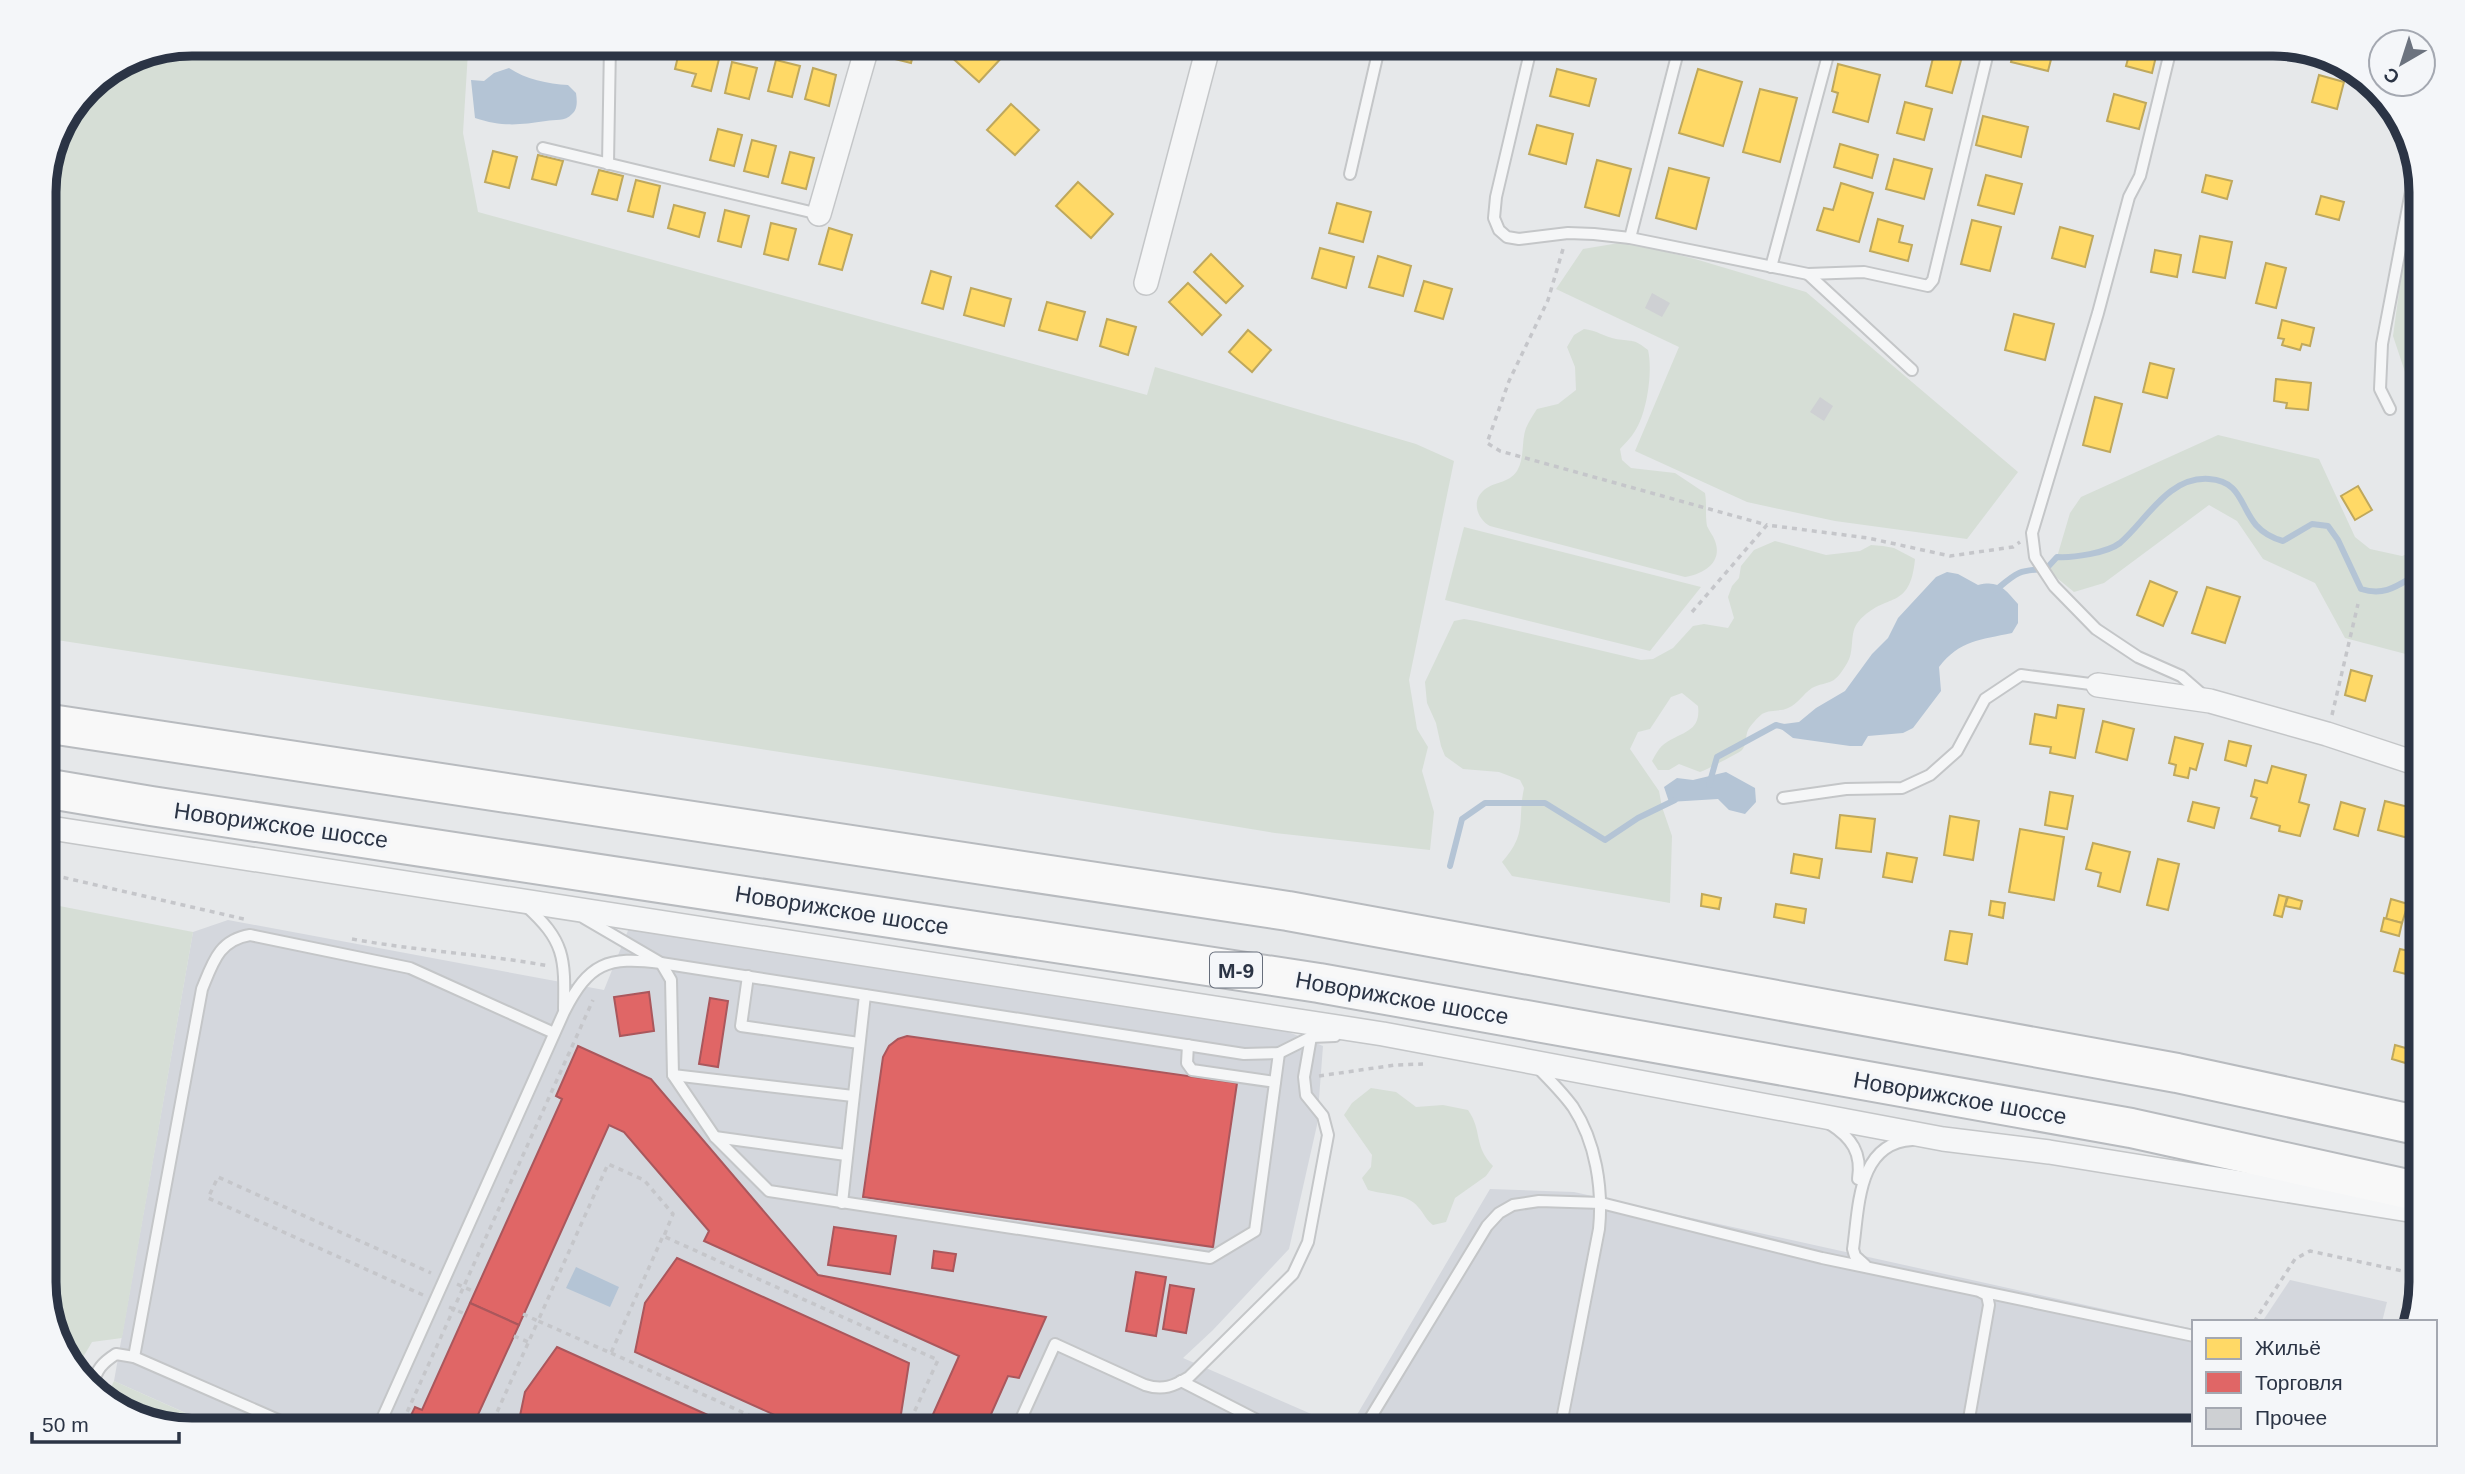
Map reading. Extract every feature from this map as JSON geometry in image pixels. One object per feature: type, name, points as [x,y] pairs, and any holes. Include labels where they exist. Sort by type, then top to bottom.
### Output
[{"type":"highway","points":[[56,725],[1288,911],[2163,1070],[2409,1123]]},
{"type":"highway","name":"Новорижское шоссе","points":[[56,790],[1319,983],[2131,1128],[2409,1189]]},
{"type":"street","points":[[818,214],[864,56]]},
{"type":"street","points":[[1146,283],[1206,56]]},
{"type":"street","points":[[2098,685],[2210,701],[2327,734],[2409,761]]},
{"type":"street","points":[[56,829],[1383,1034],[1943,1139],[2049,1152],[2409,1210]]},
{"type":"lane","points":[[608,164],[610,56]]},
{"type":"lane","points":[[1350,174],[1377,56]]},
{"type":"lane","points":[[1529,56],[1496,197],[1494,218],[1499,230],[1507,237],[1519,239],[1568,233],[1630,238],[1808,274],[1864,272],[1928,286],[1933,280],[1987,56]]},
{"type":"lane","points":[[1630,238],[1677,56]]},
{"type":"lane","points":[[1771,267],[1827,56]]},
{"type":"lane","points":[[2169,56],[2140,176],[2129,197],[2098,313],[2032,533],[2035,557],[2054,586],[2096,629],[2138,657],[2181,676],[2210,701]]},
{"type":"lane","points":[[543,148],[818,214]]},
{"type":"lane","points":[[2390,409],[2380,389],[2382,344],[2409,202]]},
{"type":"lane","points":[[1808,274],[1912,370]]},
{"type":"lane","points":[[1783,798],[1846,789],[1902,788],[1930,775],[1957,751],[1985,699],[2021,675],[2098,685]]},
{"type":"lane","points":[[518,899],[551,930],[565,969],[564,1012]]},
{"type":"lane","points":[[564,906],[661,963],[671,979],[673,1075],[715,1137],[769,1191],[1210,1258],[1255,1231],[1279,1053]]},
{"type":"lane","points":[[134,1357],[202,989],[212,963],[223,947],[236,937],[250,935],[410,968],[554,1033]]},
{"type":"lane","points":[[382,1418],[564,1012],[578,985],[597,969],[632,959],[1244,1054],[1279,1053],[1311,1037],[1383,1034]]},
{"type":"lane","points":[[748,976],[741,1026],[859,1044]]},
{"type":"lane","points":[[842,1203],[865,995]]},
{"type":"lane","points":[[1021,1418],[1055,1344],[1153,1387],[1171,1387],[1189,1377],[1293,1274],[1308,1242],[1328,1135],[1323,1116],[1306,1095],[1304,1077],[1311,1037]]},
{"type":"lane","points":[[1188,1045],[1187,1063],[1192,1070],[1275,1082]]},
{"type":"lane","points":[[1532,1061],[1574,1109],[1589,1141],[1599,1181],[1601,1203],[1599,1229],[1562,1418]]},
{"type":"lane","points":[[673,1075],[853,1097]]},
{"type":"lane","points":[[1812,1114],[1850,1139],[1860,1163],[1847,1247],[1840,1255],[1822,1258]]},
{"type":"lane","points":[[715,1137],[846,1155]]},
{"type":"lane","points":[[1867,1267],[1858,1260],[1853,1249],[1865,1173],[1871,1161],[1898,1142],[1943,1139]]},
{"type":"lane","points":[[1370,1418],[1487,1226],[1499,1213],[1513,1205],[1539,1201],[1601,1203],[1822,1258],[2192,1336]]},
{"type":"lane","points":[[1969,1418],[1989,1305],[1987,1295],[1980,1291]]},
{"type":"lane","points":[[95,1377],[103,1362],[116,1354],[134,1357],[274,1418]]},
{"type":"lane","points":[[1181,1381],[1253,1418]]},
{"type":"path","points":[[1568,233],[1548,300],[1509,381],[1487,443],[1500,451],[1767,525],[1868,538],[1950,556],[2013,547],[2032,533]]},
{"type":"path","points":[[1692,612],[1767,525]]},
{"type":"path","points":[[2327,734],[2358,604]]},
{"type":"path","points":[[56,876],[248,920]]},
{"type":"path","points":[[340,937],[407,949],[516,960],[565,969]]},
{"type":"path","points":[[404,1418],[593,1000]]},
{"type":"path","points":[[1304,1077],[1395,1065],[1436,1066]]},
{"type":"path","points":[[494,1418],[608,1164],[644,1180],[673,1214],[611,1353]]},
{"type":"path","points":[[465,1314],[208,1198],[218,1177],[475,1292]]},
{"type":"path","points":[[663,1236],[938,1360],[911,1418]]},
{"type":"path","points":[[2255,1320],[2295,1259],[2310,1251],[2409,1272]]},
{"type":"path","points":[[523,1314],[755,1418]]},
{"type":"path","points":[[514,1336],[528,1343]]},
{"type":"shaded area","points":[[183,56],[468,56],[463,133],[478,212],[1147,395],[1155,367],[1416,444],[1454,461],[1409,680],[1417,729],[1428,747],[1422,771],[1434,812],[1430,850],[1275,833],[890,769],[56,640],[56,183],[63,148],[84,109],[102,90],[124,74],[140,66]]},
{"type":"shaded area","points":[[2409,218],[2409,384],[2393,336]]},
{"type":"shaded area","points":[[1625,242],[1695,259],[1806,292],[2018,472],[1967,539],[1835,521],[1747,502],[1635,451],[1679,347],[1556,289],[1583,249]]},
{"type":"shaded area","points":[[1584,329],[1636,342],[1648,350],[1650,369],[1646,403],[1635,431],[1620,449],[1622,460],[1631,468],[1675,473],[1705,493],[1707,526],[1717,548],[1714,561],[1699,573],[1685,577],[1490,526],[1479,514],[1477,504],[1480,494],[1488,487],[1510,478],[1517,471],[1526,428],[1537,409],[1558,404],[1576,390],[1575,367],[1567,347],[1574,335]]},
{"type":"shaded area","points":[[2218,435],[2319,459],[2355,537],[2370,549],[2402,556],[2409,553],[2409,655],[2345,638],[2315,583],[2263,559],[2237,521],[2209,505],[2104,583],[2074,592],[2046,569],[2057,557],[2070,513],[2081,497]]},
{"type":"shaded area","points":[[1464,527],[1701,587],[1650,651],[1445,600]]},
{"type":"shaded area","points":[[1775,541],[1826,555],[1860,551],[1871,545],[1894,548],[1915,559],[1912,576],[1902,594],[1878,606],[1859,621],[1854,631],[1849,660],[1836,678],[1812,688],[1788,708],[1762,714],[1748,730],[1744,748],[1735,754],[1700,772],[1679,764],[1669,770],[1658,770],[1652,761],[1660,748],[1690,729],[1697,721],[1698,706],[1682,693],[1671,697],[1650,729],[1638,732],[1630,749],[1659,791],[1672,836],[1670,903],[1512,876],[1502,862],[1519,835],[1524,788],[1520,780],[1499,772],[1463,769],[1445,756],[1427,703],[1425,682],[1454,621],[1476,621],[1641,660],[1653,659],[1673,648],[1693,626],[1704,624],[1728,628],[1734,618],[1728,597],[1739,578],[1741,566],[1754,550]]},
{"type":"shaded area","points":[[56,905],[193,932],[122,1338],[92,1342],[81,1360],[63,1326],[56,1291]]},
{"type":"shaded area","points":[[228,920],[604,990],[629,928],[1281,1029],[1323,1046],[1317,1125],[1289,1249],[1183,1358],[1320,1418],[197,1418],[114,1381],[193,932]]},
{"type":"shaded area","points":[[1371,1088],[1396,1092],[1416,1107],[1443,1105],[1468,1110],[1473,1118],[1480,1145],[1493,1166],[1486,1176],[1455,1198],[1446,1222],[1433,1225],[1414,1202],[1368,1190],[1362,1178],[1371,1167],[1372,1155],[1344,1115],[1352,1103]]},
{"type":"shaded area","points":[[1490,1189],[1574,1192],[2192,1329],[2192,1418],[1355,1418]]},
{"type":"shaded area","points":[[2290,1280],[2387,1302],[2382,1320],[2263,1320]]},
{"type":"shaded area","points":[[114,1381],[192,1416],[174,1417],[140,1408],[110,1390]]},
{"type":"water","points":[[509,68],[537,80],[568,85],[576,93],[577,104],[574,112],[563,119],[519,124],[494,123],[475,118],[471,80],[484,81],[494,73]]},
{"type":"water","points":[[1947,572],[1958,574],[1978,585],[1992,584],[2001,587],[2018,604],[2018,623],[2012,633],[1971,642],[1947,658],[1939,667],[1941,691],[1913,728],[1903,733],[1868,736],[1862,746],[1850,746],[1793,738],[1776,725],[1799,722],[1816,708],[1845,691],[1872,654],[1888,638],[1898,618],[1936,577]]},
{"type":"water","points":[[1726,772],[1755,788],[1756,802],[1745,814],[1729,810],[1718,799],[1669,802],[1664,787],[1677,778],[1693,780]]},
{"type":"water","points":[[576,1267],[619,1287],[610,1307],[566,1288]]},
{"type":"building: Жильё","points":[[678,56],[720,56],[711,91],[692,86],[696,74],[675,69]]},
{"type":"building: Жильё","points":[[887,56],[913,56],[911,63]]},
{"type":"building: Жильё","points":[[950,56],[1003,56],[979,82]]},
{"type":"building: Жильё","points":[[1934,56],[1962,56],[1952,93],[1926,86]]},
{"type":"building: Жильё","points":[[2012,56],[2052,56],[2048,71],[2011,62]]},
{"type":"building: Жильё","points":[[2129,56],[2156,56],[2152,73],[2126,66]]},
{"type":"building: Жильё","points":[[776,60],[800,66],[792,97],[768,91]]},
{"type":"building: Жильё","points":[[732,62],[757,68],[749,99],[725,93]]},
{"type":"building: Жильё","points":[[1838,64],[1880,75],[1868,122],[1833,112],[1838,93],[1832,91]]},
{"type":"building: Жильё","points":[[813,68],[836,75],[829,106],[805,99]]},
{"type":"building: Жильё","points":[[1557,69],[1596,79],[1589,106],[1550,96]]},
{"type":"building: Жильё","points":[[1698,69],[1742,82],[1723,146],[1679,133]]},
{"type":"building: Жильё","points":[[2319,75],[2344,82],[2337,109],[2312,102]]},
{"type":"building: Жильё","points":[[1760,89],[1797,98],[1780,162],[1743,152]]},
{"type":"building: Жильё","points":[[2114,94],[2146,103],[2139,129],[2107,121]]},
{"type":"building: Жильё","points":[[1905,102],[1932,109],[1924,140],[1897,133]]},
{"type":"building: Жильё","points":[[1011,104],[1039,130],[1015,155],[987,130]]},
{"type":"building: Жильё","points":[[1983,116],[2028,127],[2021,157],[1976,145]]},
{"type":"building: Жильё","points":[[1537,125],[1573,134],[1566,164],[1529,154]]},
{"type":"building: Жильё","points":[[718,129],[742,135],[734,166],[710,160]]},
{"type":"building: Жильё","points":[[752,140],[776,146],[768,177],[744,171]]},
{"type":"building: Жильё","points":[[1840,144],[1878,155],[1872,178],[1834,167]]},
{"type":"building: Жильё","points":[[493,151],[517,157],[509,188],[485,182]]},
{"type":"building: Жильё","points":[[790,152],[814,158],[806,189],[782,183]]},
{"type":"building: Жильё","points":[[538,155],[563,161],[556,185],[532,179]]},
{"type":"building: Жильё","points":[[1894,159],[1932,169],[1924,199],[1886,189]]},
{"type":"building: Жильё","points":[[1597,160],[1631,169],[1619,216],[1585,207]]},
{"type":"building: Жильё","points":[[1669,168],[1709,178],[1696,229],[1656,218]]},
{"type":"building: Жильё","points":[[599,170],[623,176],[617,200],[592,194]]},
{"type":"building: Жильё","points":[[1986,175],[2022,184],[2014,214],[1978,205]]},
{"type":"building: Жильё","points":[[2206,175],[2232,181],[2227,199],[2202,192]]},
{"type":"building: Жильё","points":[[636,180],[660,186],[653,217],[628,211]]},
{"type":"building: Жильё","points":[[1078,182],[1113,214],[1091,238],[1056,206]]},
{"type":"building: Жильё","points":[[1841,183],[1873,193],[1859,242],[1817,230],[1824,208],[1833,210]]},
{"type":"building: Жильё","points":[[2321,196],[2344,202],[2339,220],[2316,214]]},
{"type":"building: Жильё","points":[[1337,203],[1371,212],[1363,242],[1329,233]]},
{"type":"building: Жильё","points":[[674,205],[705,213],[699,237],[668,228]]},
{"type":"building: Жильё","points":[[725,210],[749,216],[741,247],[718,241]]},
{"type":"building: Жильё","points":[[1878,219],[1903,226],[1899,242],[1912,245],[1908,261],[1870,251]]},
{"type":"building: Жильё","points":[[1972,220],[2001,227],[1990,271],[1961,264]]},
{"type":"building: Жильё","points":[[771,223],[796,229],[788,260],[764,254]]},
{"type":"building: Жильё","points":[[2060,227],[2093,236],[2085,267],[2052,258]]},
{"type":"building: Жильё","points":[[829,228],[852,235],[842,270],[819,264]]},
{"type":"building: Жильё","points":[[2200,236],[2232,242],[2225,278],[2193,272]]},
{"type":"building: Жильё","points":[[1320,248],[1354,257],[1346,288],[1312,278]]},
{"type":"building: Жильё","points":[[2155,250],[2181,255],[2177,277],[2151,272]]},
{"type":"building: Жильё","points":[[1211,254],[1243,286],[1226,303],[1194,272]]},
{"type":"building: Жильё","points":[[1378,256],[1411,266],[1403,296],[1369,287]]},
{"type":"building: Жильё","points":[[2266,263],[2286,268],[2276,308],[2256,303]]},
{"type":"building: Жильё","points":[[931,271],[951,277],[943,309],[922,303]]},
{"type":"building: Жильё","points":[[1424,281],[1452,289],[1443,319],[1415,311]]},
{"type":"building: Жильё","points":[[1188,283],[1221,315],[1202,335],[1169,302]]},
{"type":"building: Жильё","points":[[971,288],[1011,299],[1004,326],[964,315]]},
{"type":"building: Жильё","points":[[1047,302],[1085,312],[1077,340],[1039,330]]},
{"type":"building: Жильё","points":[[2014,314],[2054,324],[2045,360],[2005,350]]},
{"type":"building: Жильё","points":[[1107,319],[1136,327],[1128,355],[1100,346]]},
{"type":"building: Жильё","points":[[2282,320],[2314,328],[2310,346],[2302,344],[2300,350],[2282,345],[2284,339],[2278,338]]},
{"type":"building: Жильё","points":[[1248,330],[1271,350],[1252,372],[1229,352]]},
{"type":"building: Жильё","points":[[2150,363],[2174,369],[2167,398],[2143,392]]},
{"type":"building: Жильё","points":[[2276,379],[2311,383],[2308,410],[2286,408],[2287,403],[2274,401]]},
{"type":"building: Жильё","points":[[2095,397],[2122,404],[2110,452],[2083,445]]},
{"type":"building: Жильё","points":[[2358,486],[2372,510],[2355,520],[2341,496]]},
{"type":"building: Жильё","points":[[2150,581],[2177,592],[2163,626],[2137,615]]},
{"type":"building: Жильё","points":[[2207,587],[2240,597],[2225,643],[2192,633]]},
{"type":"building: Жильё","points":[[2351,670],[2372,676],[2365,701],[2345,695]]},
{"type":"building: Жильё","points":[[2058,705],[2084,709],[2075,758],[2050,753],[2051,747],[2030,744],[2035,714],[2056,718]]},
{"type":"building: Жильё","points":[[2103,721],[2134,729],[2127,760],[2096,752]]},
{"type":"building: Жильё","points":[[2175,737],[2203,744],[2196,770],[2190,768],[2188,778],[2174,775],[2176,765],[2169,763]]},
{"type":"building: Жильё","points":[[2229,741],[2251,746],[2246,766],[2225,760]]},
{"type":"building: Жильё","points":[[2272,766],[2306,775],[2299,802],[2309,805],[2300,836],[2279,831],[2280,826],[2251,818],[2257,798],[2251,796],[2255,780],[2267,783]]},
{"type":"building: Жильё","points":[[2050,792],[2073,796],[2067,829],[2045,825]]},
{"type":"building: Жильё","points":[[2385,801],[2409,807],[2409,838],[2378,830]]},
{"type":"building: Жильё","points":[[2193,802],[2219,808],[2214,828],[2188,821]]},
{"type":"building: Жильё","points":[[2341,802],[2365,809],[2358,836],[2334,829]]},
{"type":"building: Жильё","points":[[1840,815],[1875,819],[1871,852],[1836,848]]},
{"type":"building: Жильё","points":[[1950,816],[1979,821],[1973,860],[1944,855]]},
{"type":"building: Жильё","points":[[2020,829],[2064,837],[2054,900],[2009,892]]},
{"type":"building: Жильё","points":[[2093,843],[2130,852],[2120,892],[2098,886],[2101,873],[2086,869]]},
{"type":"building: Жильё","points":[[1887,853],[1917,858],[1912,882],[1883,877]]},
{"type":"building: Жильё","points":[[1794,854],[1822,859],[1819,878],[1791,873]]},
{"type":"building: Жильё","points":[[2158,859],[2179,864],[2168,910],[2147,905]]},
{"type":"building: Жильё","points":[[1702,894],[1721,898],[1719,909],[1701,906]]},
{"type":"building: Жильё","points":[[2279,895],[2287,897],[2282,917],[2274,915]]},
{"type":"building: Жильё","points":[[2288,897],[2302,901],[2300,909],[2285,906]]},
{"type":"building: Жильё","points":[[2391,899],[2408,904],[2402,923],[2386,919]]},
{"type":"building: Жильё","points":[[1991,901],[2005,903],[2003,918],[1989,915]]},
{"type":"building: Жильё","points":[[1776,904],[1806,909],[1804,923],[1774,917]]},
{"type":"building: Жильё","points":[[2384,918],[2402,923],[2399,936],[2381,931]]},
{"type":"building: Жильё","points":[[1950,931],[1972,934],[1967,964],[1945,960]]},
{"type":"building: Жильё","points":[[2400,949],[2409,951],[2409,975],[2394,971]]},
{"type":"building: Жильё","points":[[2395,1045],[2409,1049],[2409,1064],[2392,1059]]},
{"type":"building: Торговля","points":[[649,992],[654,1031],[620,1036],[614,997]]},
{"type":"building: Торговля","points":[[710,998],[728,1001],[718,1067],[699,1064]]},
{"type":"building: Торговля","points":[[907,1036],[1237,1083],[1213,1247],[863,1197],[883,1057],[889,1046]]},
{"type":"building: Торговля","points":[[578,1046],[651,1079],[818,1275],[1046,1317],[1019,1378],[1008,1376],[989,1418],[931,1418],[959,1356],[704,1241],[709,1231],[624,1132],[609,1125],[519,1325],[470,1303],[562,1099],[556,1096]]},
{"type":"building: Торговля","points":[[834,1227],[896,1236],[890,1274],[828,1265]]},
{"type":"building: Торговля","points":[[934,1251],[956,1254],[953,1271],[932,1268]]},
{"type":"building: Торговля","points":[[677,1258],[909,1363],[901,1414],[898,1418],[781,1418],[635,1352],[645,1303]]},
{"type":"building: Торговля","points":[[1136,1272],[1166,1277],[1156,1336],[1126,1331]]},
{"type":"building: Торговля","points":[[1170,1285],[1194,1289],[1186,1333],[1163,1329]]},
{"type":"building: Торговля","points":[[470,1303],[519,1325],[476,1418],[410,1418],[415,1407],[422,1410]]},
{"type":"building: Торговля","points":[[557,1347],[714,1418],[520,1418],[525,1392]]},
{"type":"building: Прочее","points":[[1652,293],[1670,303],[1662,317],[1645,308]]},
{"type":"building: Прочее","points":[[1820,397],[1833,406],[1824,421],[1810,412]]},
{"type":"waterway","points":[[1996,590],[2018,574],[2046,569],[2057,557],[2090,554],[2114,547],[2170,492],[2194,480],[2209,479],[2228,484],[2234,489],[2256,525],[2275,539],[2283,541],[2312,524],[2328,526],[2338,540],[2361,589],[2386,590],[2409,579]]},
{"type":"waterway","points":[[1709,785],[1717,757],[1776,725],[1784,727]]},
{"type":"waterway","points":[[1450,866],[1462,819],[1485,803],[1545,803],[1605,840],[1638,818],[1675,800]]}]
